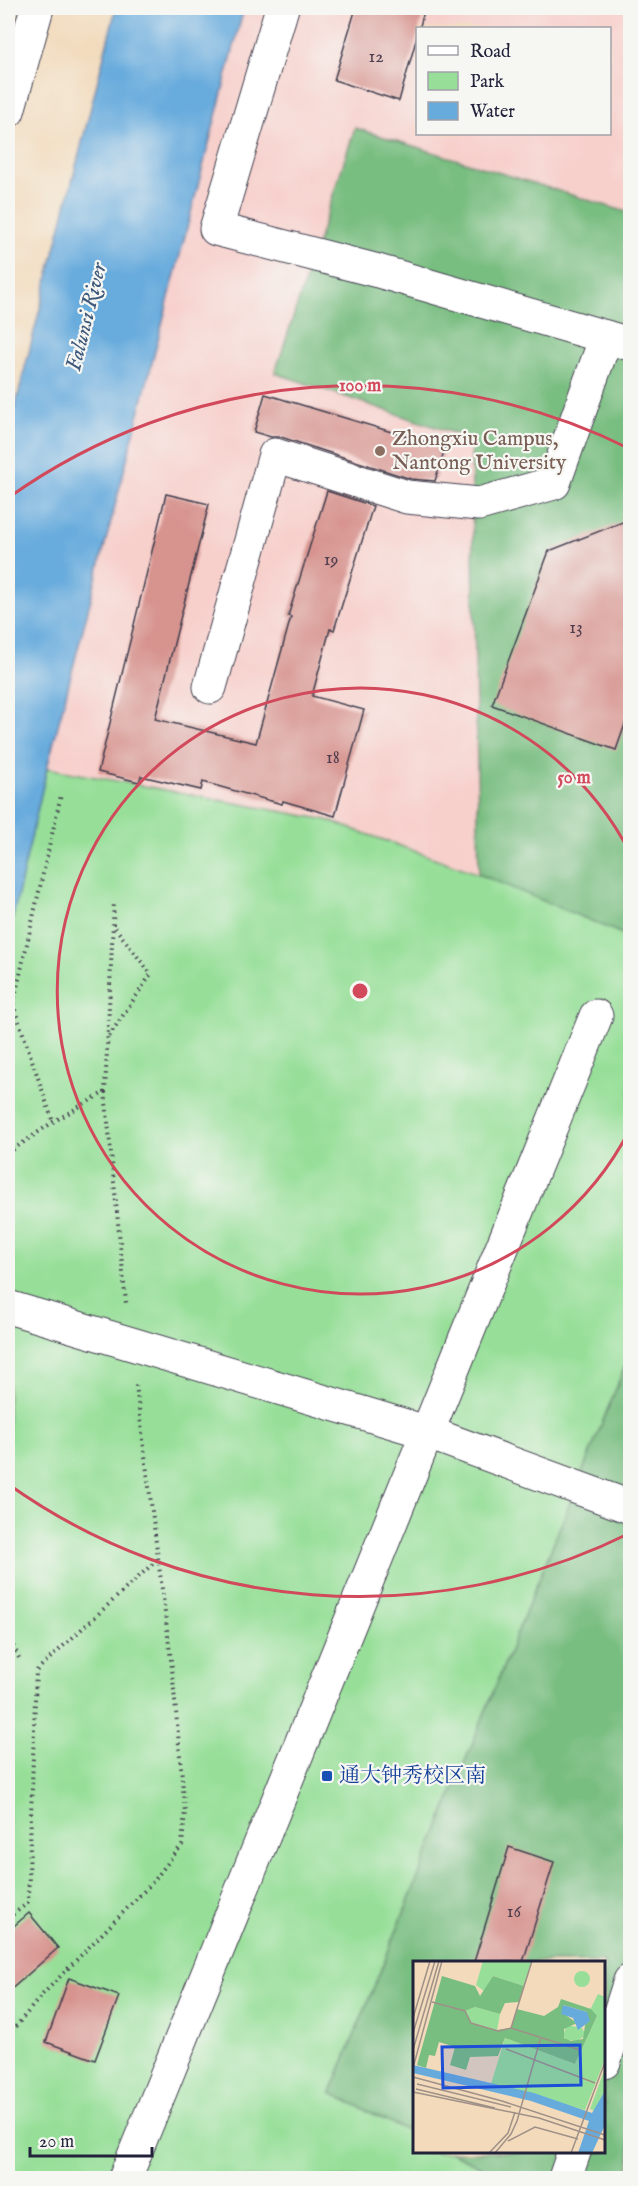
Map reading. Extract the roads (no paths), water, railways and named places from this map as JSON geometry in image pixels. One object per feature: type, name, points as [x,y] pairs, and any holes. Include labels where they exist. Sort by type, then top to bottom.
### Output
[{"type":"street","points":[[8,111],[37,8]]},
{"type":"street","points":[[210,687],[275,454],[407,497],[479,504],[554,483],[618,340],[378,271],[216,229],[282,8]]},
{"type":"street","points":[[125,2178],[596,1016]]},
{"type":"street","points":[[8,1307],[426,1432],[630,1507]]},
{"type":"street","points":[[605,2056],[630,1981]]},
{"type":"street","points":[[565,2178],[573,2153]]},
{"type":"water","name":"Falunsi River","points":[[116,8],[244,8],[47,768],[8,938],[8,435]]},
{"type":"place","name":"Zhongxiu Campus, Nantong University","points":[[380,451]]},
{"type":"place","name":"通大钟秀校区南","points":[[327,1776]]}]
